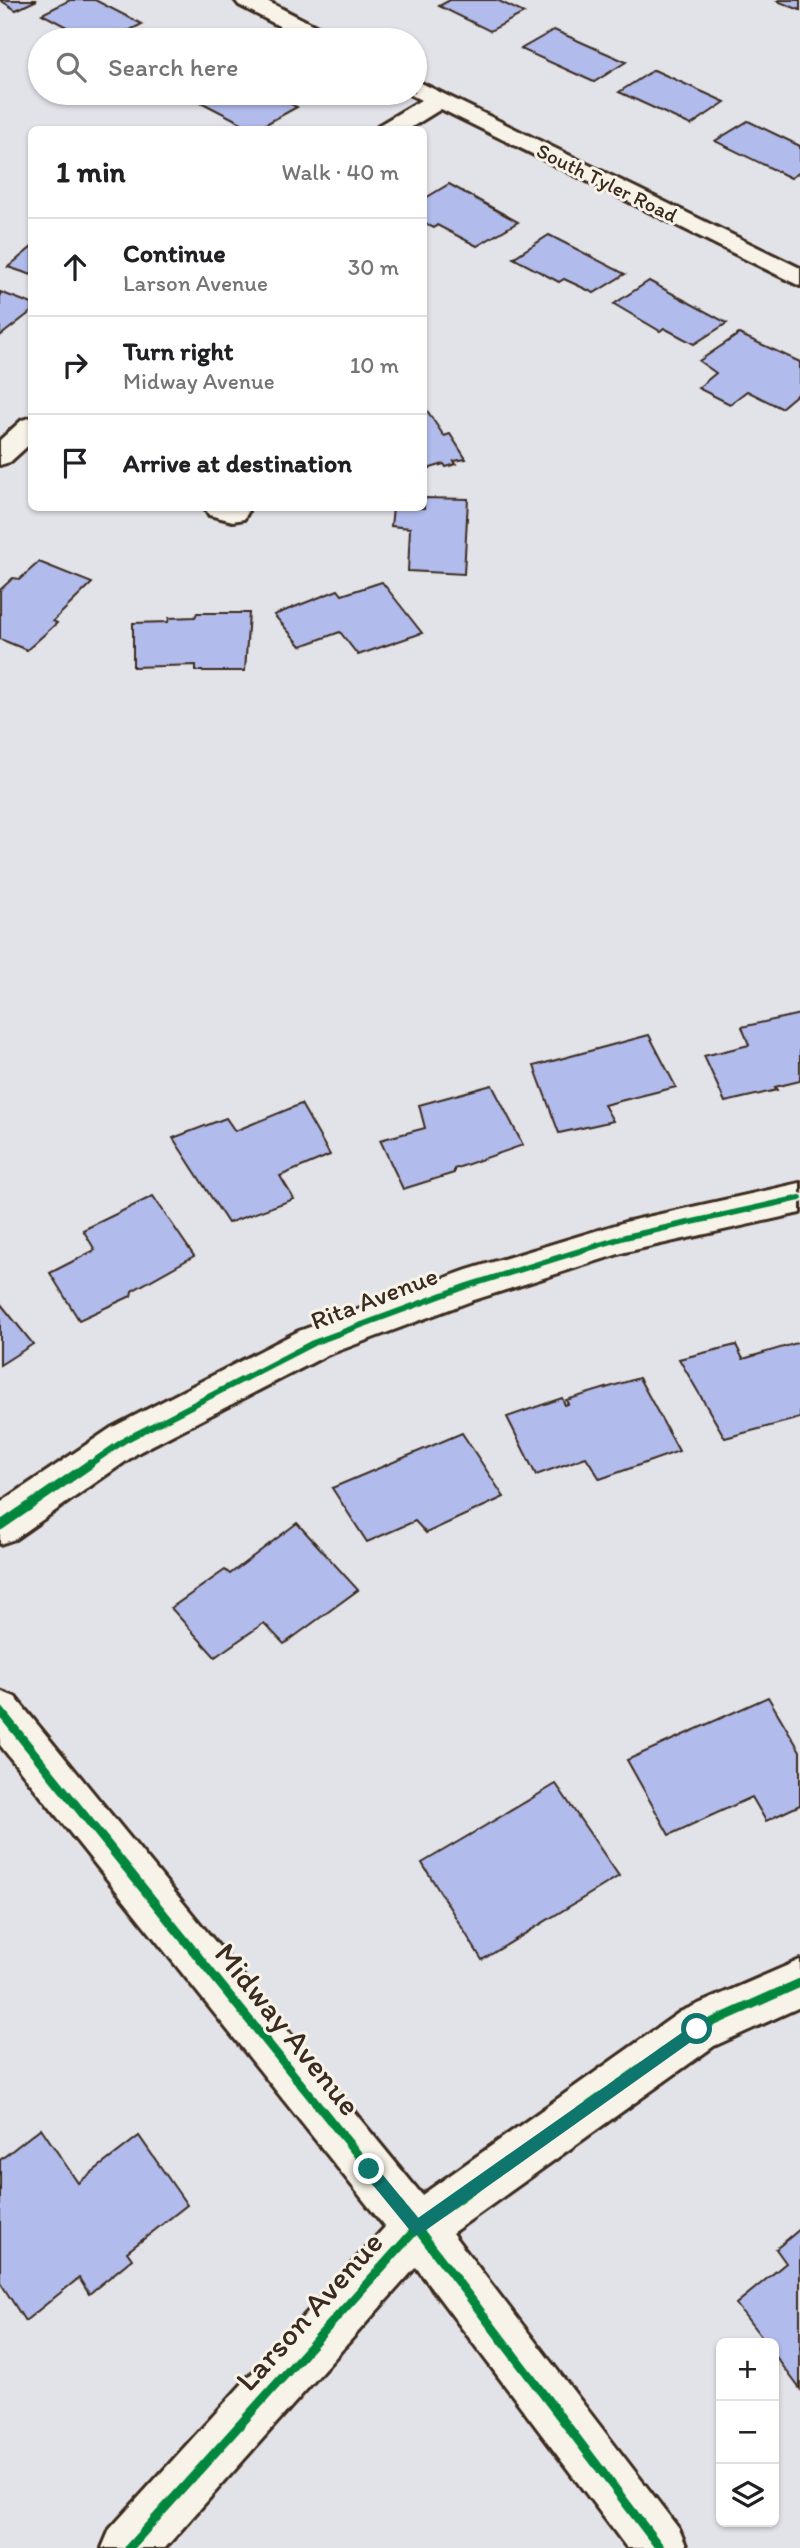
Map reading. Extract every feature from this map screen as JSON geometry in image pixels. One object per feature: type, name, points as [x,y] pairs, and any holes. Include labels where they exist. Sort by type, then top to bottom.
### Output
[{"type":"street","points":[[247,0],[301,28]]},
{"type":"street","name":"South Tyler Road","points":[[427,94],[800,278]]},
{"type":"street","points":[[395,126],[439,100]]},
{"type":"street","points":[[0,456],[28,433]]},
{"type":"street","name":"Rita Avenue","points":[[0,1526],[125,1440],[313,1343],[467,1286],[625,1237],[800,1198]]},
{"type":"street","name":"Midway Avenue","points":[[0,1711],[417,2228],[660,2548]]},
{"type":"street","name":"Larson Avenue","points":[[129,2548],[417,2228],[697,2029],[800,1983]]},
{"type":"building","points":[[0,0],[37,0],[16,10]]},
{"type":"building","points":[[70,0],[95,0],[142,24],[134,28],[68,28],[42,14]]},
{"type":"building","points":[[450,0],[497,0],[524,13],[490,31],[439,6]]},
{"type":"building","points":[[779,0],[800,0],[800,10],[777,1]]},
{"type":"building","points":[[554,30],[626,62],[594,82],[521,49]]},
{"type":"building","points":[[654,70],[725,102],[691,125],[619,92]]},
{"type":"building","points":[[207,105],[297,107],[262,126],[247,126]]},
{"type":"building","points":[[748,121],[800,146],[800,172],[791,178],[715,141]]},
{"type":"building","points":[[449,184],[518,222],[477,246],[437,225],[434,228],[427,224],[427,197]]},
{"type":"building","points":[[549,235],[625,274],[594,293],[564,279],[559,282],[513,258]]},
{"type":"building","points":[[28,250],[28,274],[8,267]]},
{"type":"building","points":[[649,281],[727,323],[694,344],[664,328],[660,331],[614,304]]},
{"type":"building","points":[[0,292],[28,302],[28,314],[0,336]]},
{"type":"building","points":[[739,334],[800,362],[800,392],[781,408],[747,391],[730,404],[698,388],[716,373],[699,361]]},
{"type":"building","points":[[427,410],[444,436],[450,434],[466,459],[454,461],[456,464],[446,467],[444,464],[427,469]]},
{"type":"building","points":[[427,498],[468,499],[464,574],[408,571],[410,528],[391,526],[393,511],[427,511]]},
{"type":"building","points":[[39,562],[92,583],[53,621],[57,623],[27,650],[0,639],[0,590],[13,578],[20,579]]},
{"type":"building","points":[[382,582],[422,633],[358,655],[340,632],[301,646],[274,615],[338,590],[342,595]]},
{"type":"building","points":[[197,613],[249,613],[245,671],[196,671],[196,665],[133,667],[133,623],[168,622],[169,618],[195,617]]},
{"type":"building","points":[[800,1014],[800,1081],[775,1087],[777,1090],[725,1102],[704,1056],[749,1045],[742,1027]]},
{"type":"building","points":[[649,1035],[676,1087],[604,1105],[613,1121],[559,1133],[534,1066]]},
{"type":"building","points":[[492,1085],[523,1145],[454,1169],[454,1173],[403,1189],[380,1140],[425,1128],[419,1105]]},
{"type":"building","points":[[301,1104],[330,1155],[280,1176],[294,1199],[228,1223],[173,1138],[226,1118],[235,1131]]},
{"type":"building","points":[[153,1196],[194,1256],[132,1291],[131,1296],[79,1320],[50,1273],[95,1250],[83,1230]]},
{"type":"building","points":[[0,1303],[33,1344],[0,1365]]},
{"type":"building","points":[[800,1342],[800,1418],[725,1438],[679,1359],[736,1345],[743,1359]]},
{"type":"building","points":[[639,1378],[679,1451],[600,1479],[586,1457],[536,1475],[507,1417],[562,1398],[565,1405],[568,1404],[566,1400]]},
{"type":"building","points":[[462,1433],[504,1497],[426,1533],[415,1521],[367,1542],[332,1488]]},
{"type":"building","points":[[297,1523],[358,1590],[284,1644],[264,1623],[215,1657],[171,1608],[225,1570],[230,1574]]},
{"type":"building","points":[[768,1697],[800,1751],[800,1805],[766,1821],[752,1797],[669,1835],[627,1760]]},
{"type":"building","points":[[556,1784],[619,1876],[482,1960],[422,1863]]},
{"type":"building","points":[[41,2128],[78,2183],[139,2136],[187,2205],[127,2252],[132,2259],[89,2294],[79,2278],[25,2321],[0,2282],[0,2160]]},
{"type":"building","points":[[800,2229],[800,2389],[779,2361],[779,2338],[762,2338],[736,2304],[786,2263],[776,2249]]},
{"type":"cycle path","points":[[0,1526],[125,1440],[313,1343],[467,1286],[625,1237],[800,1198]]},
{"type":"cycle path","points":[[0,1711],[417,2228],[660,2548]]},
{"type":"cycle path","points":[[129,2548],[417,2228],[697,2029],[800,1983]]},
{"type":"route","points":[[369,2169],[417,2228],[697,2029]]}]
